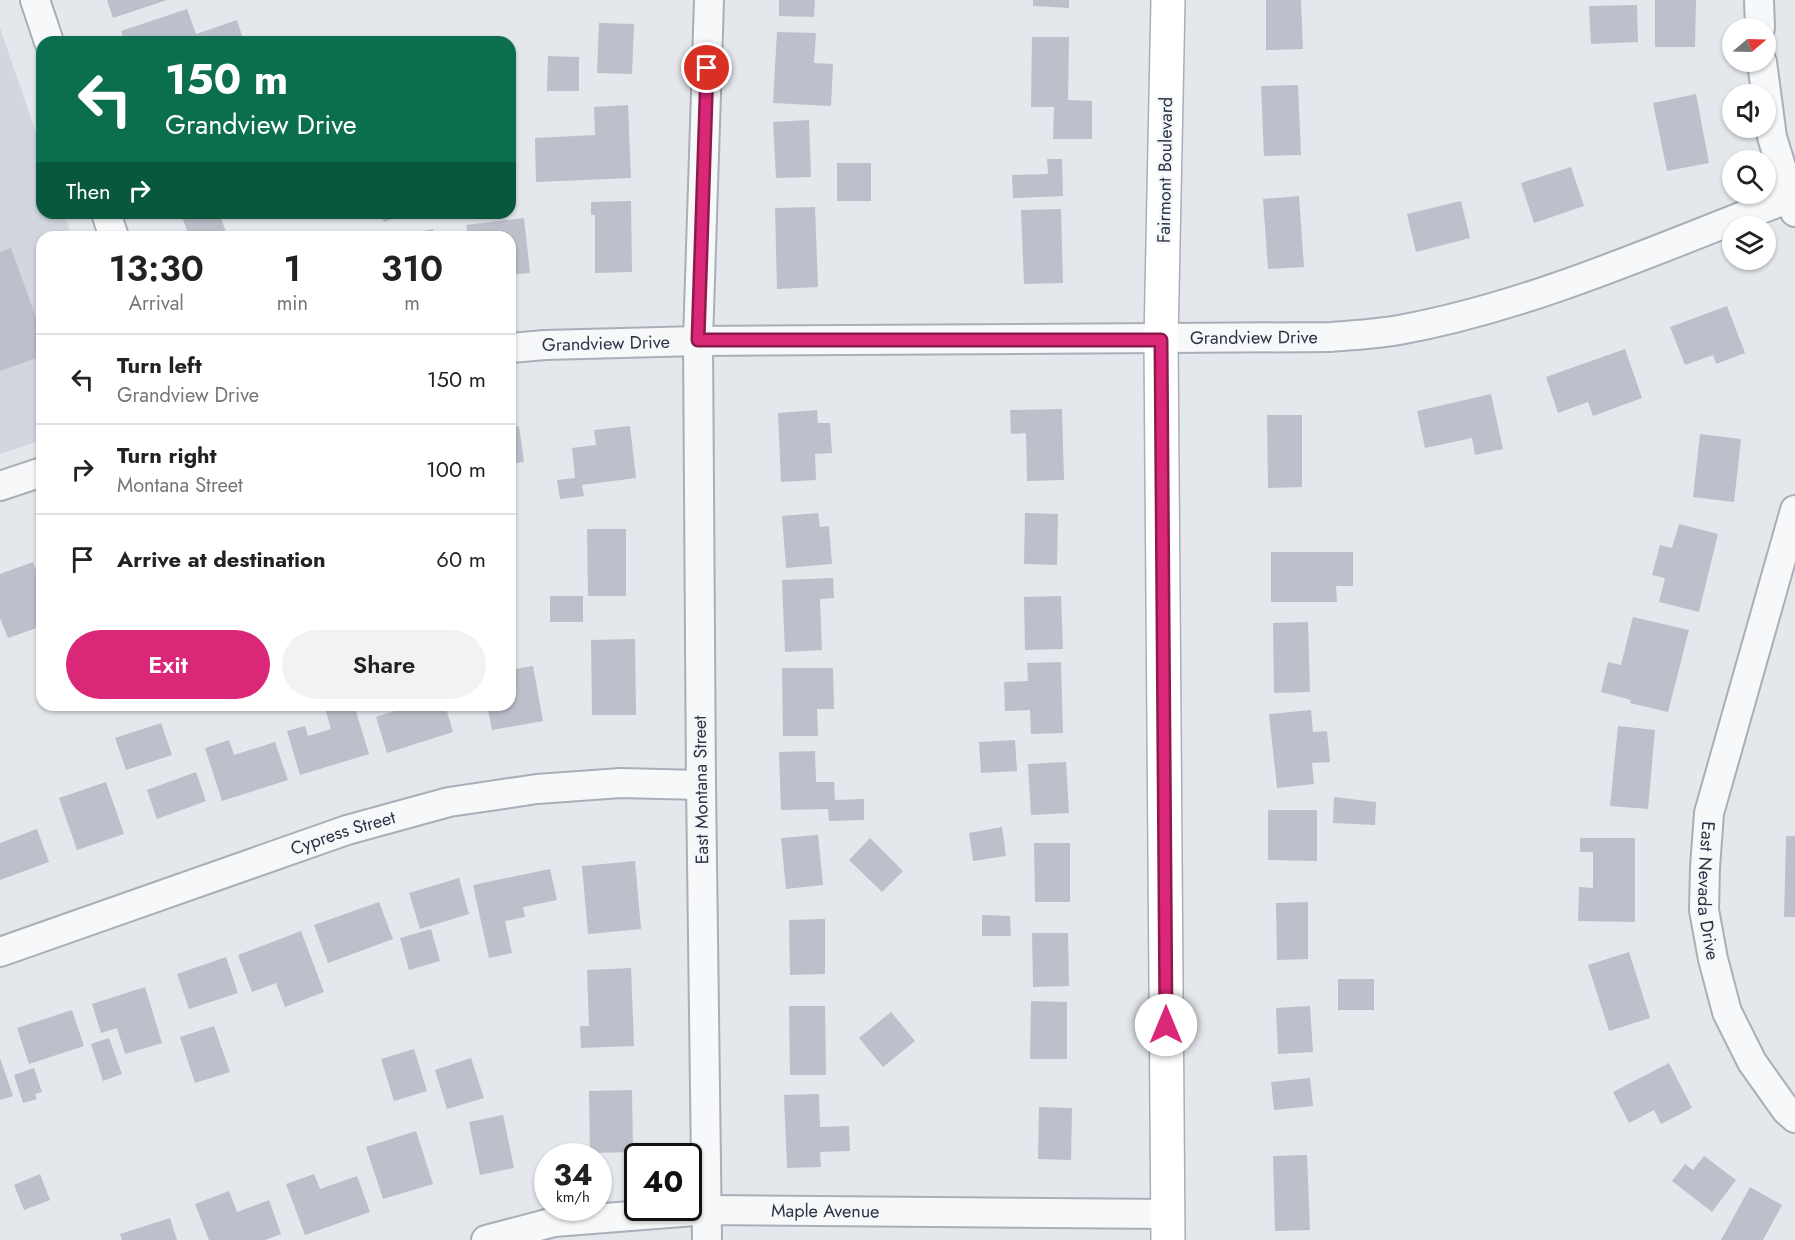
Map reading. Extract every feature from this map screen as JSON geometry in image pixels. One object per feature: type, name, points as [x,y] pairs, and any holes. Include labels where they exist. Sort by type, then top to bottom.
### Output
[{"type":"street","points":[[35,0],[47,36]]},
{"type":"street","name":"East Montana Street","points":[[707,1240],[698,340],[710,0]]},
{"type":"street","name":"Fairmont Boulevard","points":[[1168,0],[1161,340],[1168,1227]]},
{"type":"street","points":[[1759,0],[1760,18]]},
{"type":"street","points":[[1763,72],[1772,137],[1794,202]]},
{"type":"street","name":"Grandview Drive","points":[[516,347],[698,340],[1331,338],[1397,331],[1447,320],[1549,289],[1794,202]]},
{"type":"street","points":[[0,486],[36,474]]},
{"type":"street","name":"East Nevada Drive","points":[[1795,510],[1709,813],[1704,910],[1713,959],[1727,1012],[1752,1062],[1786,1110],[1795,1118]]},
{"type":"street","name":"Cypress Street","points":[[0,952],[347,830],[449,802],[537,789],[621,783],[701,785]]},
{"type":"street","name":"Maple Avenue","points":[[486,1240],[554,1222],[707,1210],[1168,1227]]},
{"type":"shaded area","points":[[0,28],[36,133],[36,219],[66,219],[70,231],[36,231],[36,442],[0,454]]},
{"type":"building","points":[[107,0],[167,0],[113,18]]},
{"type":"building","points":[[779,0],[815,0],[814,17],[779,16]]},
{"type":"building","points":[[1033,0],[1069,0],[1069,8],[1033,6]]},
{"type":"building","points":[[1266,0],[1301,0],[1303,49],[1266,50]]},
{"type":"building","points":[[1655,0],[1696,0],[1695,47],[1655,47]]},
{"type":"building","points":[[1637,5],[1638,42],[1591,44],[1589,6]]},
{"type":"building","points":[[187,9],[196,34],[237,20],[242,36],[123,36],[121,31]]},
{"type":"building","points":[[599,23],[634,24],[632,74],[597,73]]},
{"type":"building","points":[[777,32],[816,33],[814,63],[833,64],[831,106],[773,103]]},
{"type":"building","points":[[1032,37],[1069,37],[1068,100],[1092,101],[1092,139],[1053,139],[1054,107],[1031,107]]},
{"type":"building","points":[[548,56],[579,57],[579,91],[547,91]]},
{"type":"building","points":[[1298,85],[1301,155],[1264,156],[1261,86]]},
{"type":"building","points":[[1696,94],[1709,163],[1667,171],[1653,103]]},
{"type":"building","points":[[628,105],[631,178],[536,182],[535,138],[595,135],[594,107]]},
{"type":"building","points":[[809,120],[811,177],[776,178],[773,122]]},
{"type":"building","points":[[1047,159],[1062,159],[1063,196],[1013,198],[1012,175],[1048,174]]},
{"type":"building","points":[[837,163],[871,163],[871,201],[837,201]]},
{"type":"building","points":[[1571,167],[1584,206],[1534,223],[1521,183]]},
{"type":"building","points":[[1299,196],[1304,267],[1268,269],[1263,199]]},
{"type":"building","points":[[631,201],[632,272],[595,273],[595,215],[591,215],[591,202]]},
{"type":"building","points":[[1461,201],[1470,238],[1416,252],[1407,214]]},
{"type":"building","points":[[815,207],[818,287],[777,289],[775,208]]},
{"type":"building","points":[[1061,209],[1063,283],[1024,284],[1021,210]]},
{"type":"building","points":[[524,218],[530,273],[516,274],[516,231],[467,231],[466,225]]},
{"type":"building","points":[[183,219],[221,219],[226,231],[187,231]]},
{"type":"building","points":[[11,248],[36,317],[36,358],[0,371],[0,252]]},
{"type":"building","points":[[1727,306],[1745,353],[1716,364],[1713,355],[1685,365],[1670,327]]},
{"type":"building","points":[[1625,349],[1642,398],[1593,416],[1588,402],[1558,413],[1546,377]]},
{"type":"building","points":[[1491,394],[1503,449],[1475,455],[1472,438],[1425,448],[1417,411]]},
{"type":"building","points":[[1062,409],[1064,480],[1027,481],[1026,433],[1011,434],[1010,410]]},
{"type":"building","points":[[817,410],[818,423],[830,423],[832,453],[815,454],[816,480],[781,482],[778,413]]},
{"type":"building","points":[[1267,415],[1302,415],[1302,487],[1268,488]]},
{"type":"building","points":[[516,426],[519,426],[524,462],[516,463]]},
{"type":"building","points":[[630,426],[636,478],[582,485],[584,496],[560,499],[557,480],[575,478],[572,448],[596,445],[594,430]]},
{"type":"building","points":[[1700,434],[1741,439],[1734,502],[1693,497]]},
{"type":"building","points":[[818,513],[820,527],[829,526],[832,564],[786,568],[782,516]]},
{"type":"building","points":[[1025,513],[1058,514],[1057,565],[1024,564]]},
{"type":"building","points":[[1679,524],[1718,534],[1699,612],[1659,602],[1665,578],[1652,575],[1660,545],[1672,548]]},
{"type":"building","points":[[587,529],[626,529],[626,596],[588,596]]},
{"type":"building","points":[[1271,552],[1353,552],[1353,586],[1336,586],[1337,602],[1271,602]]},
{"type":"building","points":[[33,562],[36,570],[36,628],[8,638],[0,618],[0,574]]},
{"type":"building","points":[[833,578],[834,598],[820,599],[822,650],[785,652],[782,580]]},
{"type":"building","points":[[550,596],[583,596],[583,622],[550,622]]},
{"type":"building","points":[[1061,596],[1063,649],[1025,650],[1024,597]]},
{"type":"building","points":[[1633,617],[1689,630],[1668,712],[1630,703],[1631,700],[1601,692],[1608,662],[1621,665]]},
{"type":"building","points":[[1308,622],[1310,692],[1274,693],[1273,623]]},
{"type":"building","points":[[635,639],[636,715],[592,715],[591,640]]},
{"type":"building","points":[[1061,662],[1063,733],[1031,734],[1030,710],[1005,711],[1004,682],[1028,681],[1027,663]]},
{"type":"building","points":[[533,666],[543,721],[492,730],[488,711],[516,711],[516,669]]},
{"type":"building","points":[[782,668],[833,668],[834,709],[817,709],[818,736],[783,736]]},
{"type":"building","points":[[1311,710],[1313,732],[1327,731],[1330,762],[1312,763],[1314,784],[1277,788],[1269,714]]},
{"type":"building","points":[[326,711],[356,711],[369,754],[300,775],[287,731],[305,726],[308,736],[331,729]]},
{"type":"building","points":[[394,711],[447,711],[453,732],[387,753],[376,717]]},
{"type":"building","points":[[161,723],[172,755],[126,770],[115,738]]},
{"type":"building","points":[[1618,726],[1655,730],[1648,809],[1610,806]]},
{"type":"building","points":[[229,740],[234,755],[275,742],[288,780],[222,801],[205,748]]},
{"type":"building","points":[[1015,740],[1017,771],[981,773],[979,742]]},
{"type":"building","points":[[815,751],[816,782],[834,782],[835,800],[864,799],[864,820],[829,821],[828,809],[781,810],[779,752]]},
{"type":"building","points":[[1066,762],[1069,813],[1031,815],[1028,764]]},
{"type":"building","points":[[196,772],[206,801],[157,819],[147,790]]},
{"type":"building","points":[[106,782],[124,834],[77,850],[59,798]]},
{"type":"building","points":[[1334,797],[1376,802],[1375,825],[1333,823]]},
{"type":"building","points":[[1268,810],[1317,810],[1317,861],[1268,860]]},
{"type":"building","points":[[1002,827],[1006,856],[973,861],[969,833]]},
{"type":"building","points":[[37,829],[49,862],[0,880],[0,843]]},
{"type":"building","points":[[818,835],[823,885],[786,889],[781,838]]},
{"type":"building","points":[[1786,836],[1795,836],[1795,917],[1784,917]]},
{"type":"building","points":[[870,838],[903,871],[882,892],[849,860]]},
{"type":"building","points":[[1580,838],[1635,838],[1635,922],[1578,921],[1579,887],[1593,888],[1593,852],[1580,852]]},
{"type":"building","points":[[1034,843],[1070,843],[1070,902],[1035,902]]},
{"type":"building","points":[[635,861],[641,929],[588,934],[582,866]]},
{"type":"building","points":[[550,869],[557,900],[523,907],[525,917],[505,921],[512,953],[489,958],[473,885]]},
{"type":"building","points":[[459,878],[469,914],[420,929],[409,893]]},
{"type":"building","points":[[379,902],[393,939],[328,963],[314,925]]},
{"type":"building","points":[[1308,902],[1308,959],[1277,960],[1276,903]]},
{"type":"building","points":[[982,915],[1010,916],[1011,936],[982,936]]},
{"type":"building","points":[[825,919],[825,974],[790,975],[789,920]]},
{"type":"building","points":[[431,929],[440,961],[409,970],[400,938]]},
{"type":"building","points":[[301,931],[324,992],[285,1007],[276,983],[252,992],[238,955]]},
{"type":"building","points":[[1032,933],[1068,933],[1069,986],[1033,987]]},
{"type":"building","points":[[1629,952],[1650,1018],[1609,1031],[1588,965]]},
{"type":"building","points":[[226,957],[238,993],[189,1009],[177,974]]},
{"type":"building","points":[[631,968],[634,1046],[581,1048],[580,1026],[589,1026],[587,970]]},
{"type":"building","points":[[1338,979],[1374,979],[1374,1010],[1338,1010]]},
{"type":"building","points":[[145,987],[162,1043],[125,1054],[117,1028],[101,1033],[92,1004]]},
{"type":"building","points":[[1031,1001],[1067,1002],[1067,1059],[1030,1059]]},
{"type":"building","points":[[789,1006],[825,1006],[826,1075],[790,1075]]},
{"type":"building","points":[[1310,1006],[1313,1052],[1278,1054],[1276,1008]]},
{"type":"building","points":[[72,1010],[84,1046],[29,1064],[17,1028]]},
{"type":"building","points":[[891,1012],[915,1041],[883,1067],[859,1038]]},
{"type":"building","points":[[214,1026],[230,1072],[195,1083],[180,1037]]},
{"type":"building","points":[[109,1038],[122,1074],[103,1081],[91,1044]]},
{"type":"building","points":[[414,1049],[427,1091],[394,1101],[381,1059]]},
{"type":"building","points":[[0,1058],[13,1096],[0,1100]]},
{"type":"building","points":[[471,1058],[484,1098],[447,1109],[435,1070]]},
{"type":"building","points":[[1669,1063],[1692,1108],[1661,1124],[1654,1110],[1629,1123],[1613,1092]]},
{"type":"building","points":[[34,1068],[42,1092],[35,1094],[37,1099],[23,1103],[14,1075]]},
{"type":"building","points":[[1310,1078],[1313,1106],[1274,1110],[1271,1082]]},
{"type":"building","points":[[632,1090],[633,1143],[624,1143],[624,1152],[612,1152],[612,1143],[590,1143],[589,1091]]},
{"type":"building","points":[[819,1094],[820,1127],[849,1126],[850,1151],[820,1152],[821,1167],[787,1168],[784,1095]]},
{"type":"building","points":[[1039,1107],[1072,1108],[1071,1160],[1038,1159]]},
{"type":"building","points":[[503,1115],[514,1168],[480,1175],[469,1122]]},
{"type":"building","points":[[416,1131],[433,1184],[383,1199],[366,1147]]},
{"type":"building","points":[[1307,1155],[1310,1230],[1275,1231],[1273,1156]]},
{"type":"building","points":[[1704,1156],[1736,1180],[1712,1212],[1672,1181],[1685,1164],[1693,1170]]},
{"type":"building","points":[[40,1174],[50,1200],[24,1210],[14,1185]]},
{"type":"building","points":[[314,1174],[320,1189],[357,1176],[370,1212],[305,1235],[286,1184]]},
{"type":"building","points":[[1750,1187],[1782,1205],[1763,1240],[1721,1240]]},
{"type":"building","points":[[229,1191],[237,1212],[269,1200],[281,1234],[265,1240],[209,1240],[195,1204]]},
{"type":"building","points":[[170,1218],[177,1240],[122,1240],[120,1234]]},
{"type":"route","points":[[707,68],[698,340],[1161,340],[1166,1025]]}]
